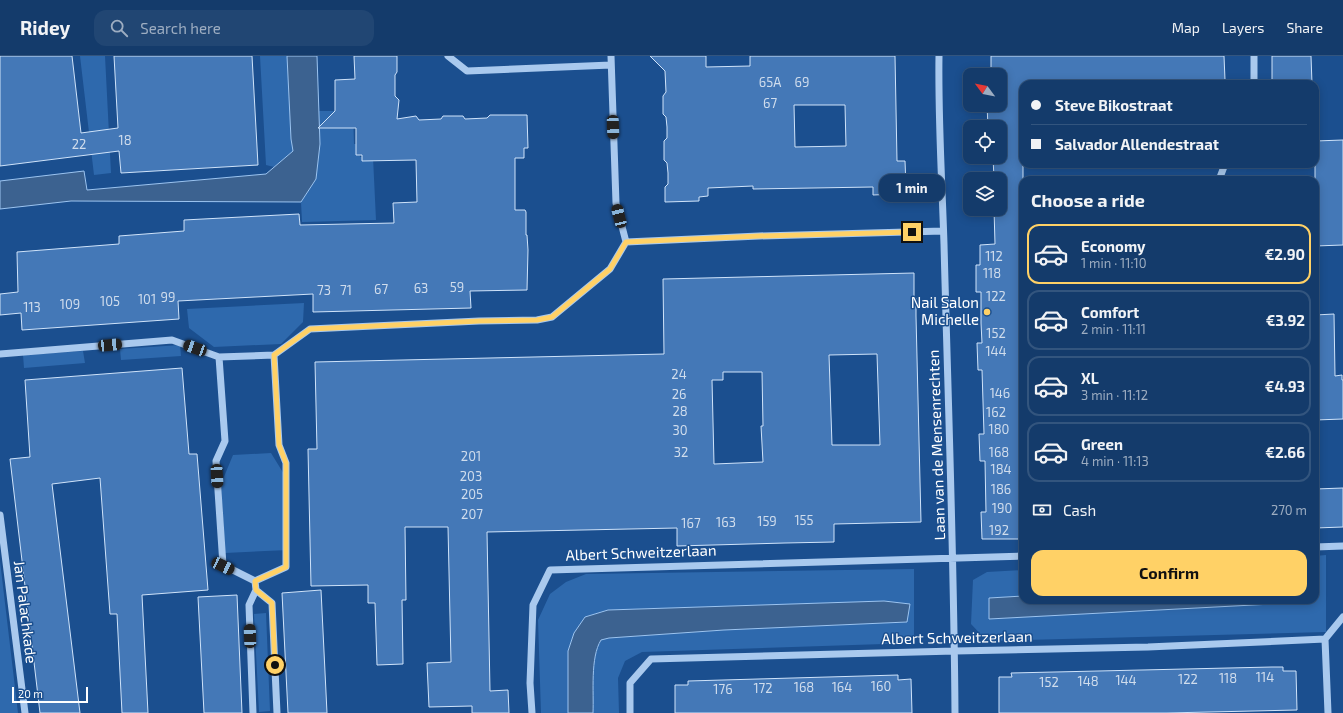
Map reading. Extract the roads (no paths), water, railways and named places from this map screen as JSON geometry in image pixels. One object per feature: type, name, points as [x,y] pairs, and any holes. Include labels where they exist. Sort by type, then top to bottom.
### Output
[{"type":"street","points":[[448,56],[467,70],[611,65]]},
{"type":"street","points":[[0,354],[172,340],[219,357],[274,355],[310,329],[480,321],[537,320],[552,317],[610,269],[626,242],[616,203],[611,56]]},
{"type":"street","name":"Laan van de Mensenrechten","points":[[938,56],[938,101],[953,557],[955,713]]},
{"type":"street","points":[[1254,56],[1254,80]]},
{"type":"street","points":[[626,242],[759,236],[943,231]]},
{"type":"street","points":[[219,357],[225,441],[216,461],[223,566],[255,581],[286,567],[286,463],[279,445],[274,355]]},
{"type":"street","name":"Jan Palachkade","points":[[0,515],[25,713]]},
{"type":"street","points":[[1319,547],[1343,546]]},
{"type":"street","name":"Albert Schweitzerlaan","points":[[532,713],[530,683],[533,605],[550,570],[1019,556]]},
{"type":"street","points":[[253,713],[249,605],[256,590],[255,581]]},
{"type":"street","points":[[256,590],[272,603],[277,713]]},
{"type":"street","points":[[1328,713],[1325,639],[1343,617]]},
{"type":"street","name":"Albert Schweitzerlaan","points":[[630,713],[630,683],[651,659],[1148,647],[1325,639]]},
{"type":"place","name":"Nail Salon Michelle","points":[[987,312]]}]
